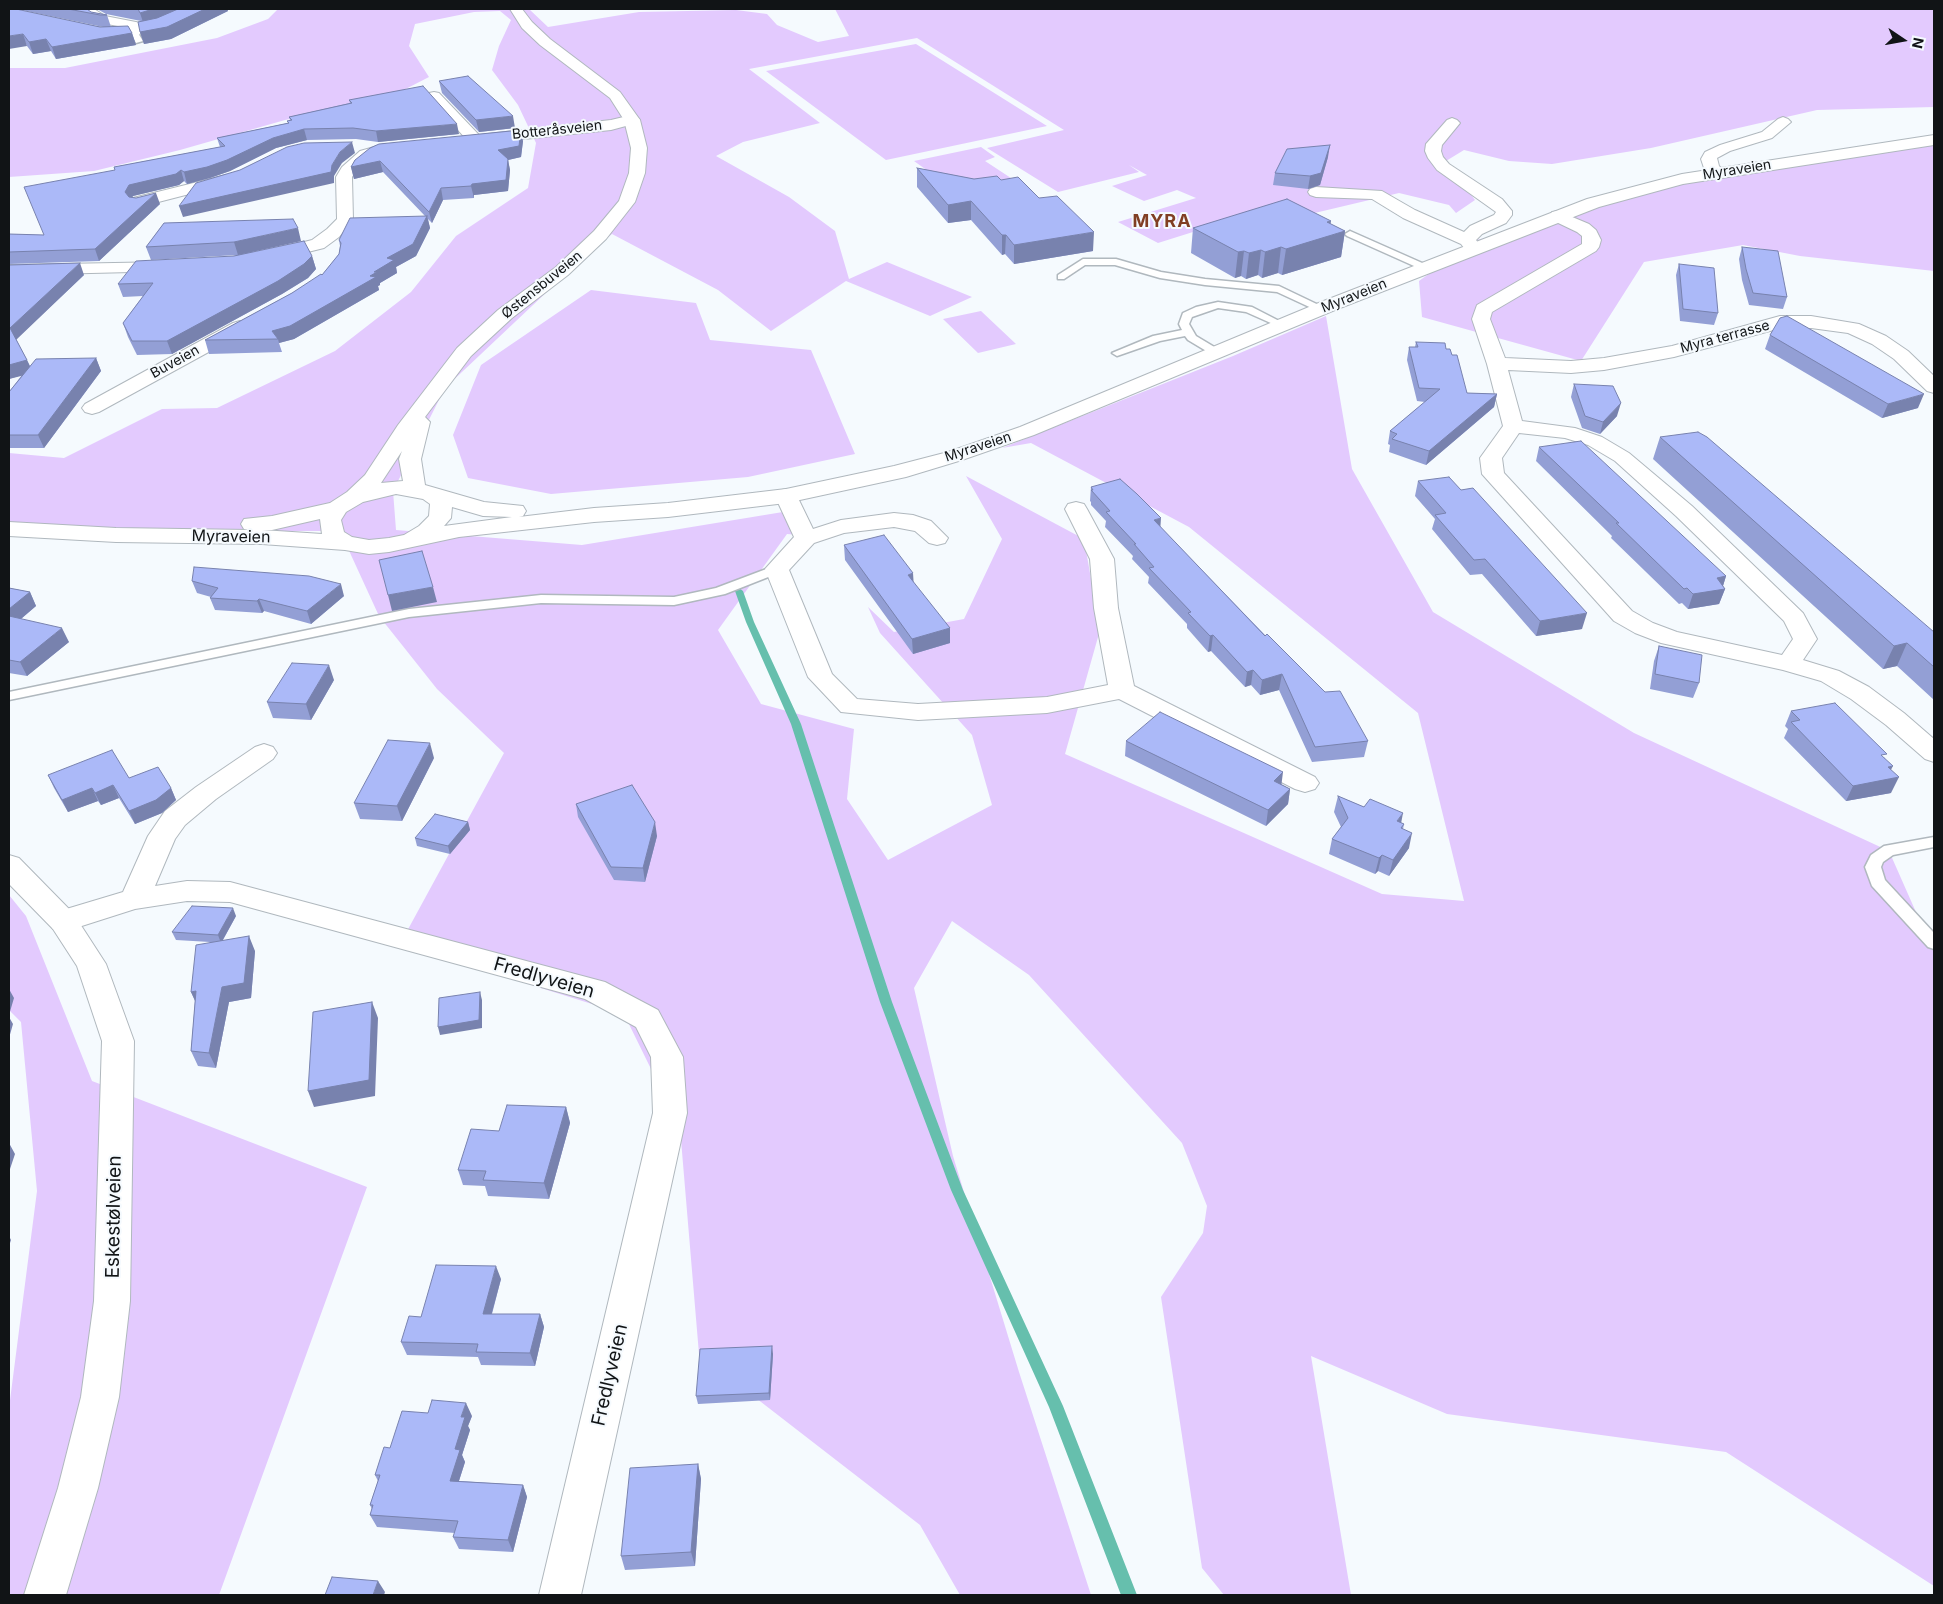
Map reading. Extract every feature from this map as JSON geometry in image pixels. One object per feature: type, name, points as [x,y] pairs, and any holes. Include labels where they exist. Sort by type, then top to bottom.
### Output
[{"type":"street","points":[[85,29],[137,37],[136,26],[101,19],[86,9]]},
{"type":"street","name":"Østensbuveien","points":[[346,502],[373,479],[430,394],[464,352],[505,314],[562,272],[600,235],[627,202],[637,174],[639,148],[632,120],[615,95],[545,42],[527,25],[516,9]]},
{"type":"street","points":[[434,96],[474,139]]},
{"type":"street","name":"Botteråsveien","points":[[455,141],[611,125],[632,120]]},
{"type":"street","points":[[1718,173],[1712,168],[1711,155],[1725,148],[1768,135],[1783,122]]},
{"type":"street","points":[[1316,192],[1376,194],[1409,214],[1470,244],[1476,230],[1500,219],[1504,215],[1504,211],[1496,203],[1443,167],[1436,158],[1433,151],[1434,144],[1452,123]]},
{"type":"street","name":"Myraveien","points":[[9,529],[116,534],[262,537],[345,543],[369,547],[389,546],[459,530],[594,515],[668,510],[786,496],[898,472],[954,456],[1027,431],[1282,325],[1426,268],[1470,244],[1593,203],[1655,185],[1718,173],[1934,140]]},
{"type":"street","points":[[348,146],[378,149],[397,147]]},
{"type":"street","points":[[256,259],[326,249],[333,233],[345,220],[344,177],[350,167],[366,154],[378,149]]},
{"type":"street","points":[[139,202],[216,184],[237,176]]},
{"type":"street","points":[[1558,216],[1584,228],[1590,234],[1592,240],[1590,247],[1484,309],[1481,319],[1497,364],[1513,426],[1491,458],[1493,474],[1623,616],[1644,628],[1670,638],[1788,664],[1830,676],[1860,693],[1895,718],[1934,753]]},
{"type":"street","points":[[10,271],[180,266]]},
{"type":"street","name":"Buveien","points":[[92,408],[257,318]]},
{"type":"street","name":"Myra terrasse","points":[[1497,364],[1571,367],[1604,364],[1674,351],[1780,322],[1811,322],[1852,328],[1879,340],[1901,355],[1934,387]]},
{"type":"street","name":"Østensbuveien","points":[[410,540],[427,531],[440,518],[442,510],[440,502],[423,491],[410,459],[430,394]]},
{"type":"street","points":[[1513,426],[1568,432],[1595,441],[1622,457],[1678,505],[1794,618],[1805,639],[1788,664]]},
{"type":"street","name":"Myraveien","points":[[116,534],[272,523],[346,502],[376,490],[396,488],[423,491],[483,509],[594,515]]},
{"type":"street","points":[[786,496],[806,538]]},
{"type":"street","points":[[345,543],[333,535],[330,520],[346,502]]},
{"type":"street","points":[[1076,508],[1102,559],[1106,608],[1122,690]]},
{"type":"street","points":[[937,538],[918,524],[894,520],[841,527],[806,538],[777,569],[821,678],[850,706],[918,712],[1048,706],[1122,690],[1306,783]]},
{"type":"street","points":[[134,899],[162,836],[175,818],[206,792],[264,753]]},
{"type":"street","name":"Eskestølveien","points":[[9,865],[63,920],[91,964],[118,1041],[112,1302],[100,1397],[78,1488],[45,1595]]},
{"type":"street","name":"Fredlyveien","points":[[63,920],[134,899],[187,891],[230,892],[594,990],[647,1019],[667,1057],[670,1113],[560,1595]]},
{"type":"lane","points":[[137,37],[157,26]]},
{"type":"lane","points":[[1350,234],[1426,268]]},
{"type":"lane","points":[[1061,277],[1083,262],[1116,262],[1160,275],[1205,282],[1279,289],[1322,309]]},
{"type":"lane","points":[[1217,353],[1192,338],[1184,324],[1187,315],[1200,309],[1218,306],[1248,309],[1282,325]]},
{"type":"lane","points":[[1116,353],[1156,338],[1188,332]]},
{"type":"lane","points":[[9,696],[409,614],[541,599],[674,601],[720,590],[777,569]]},
{"type":"lane","points":[[1934,842],[1889,850],[1877,859],[1873,867],[1878,882],[1934,943]]},
{"type":"shaded area","points":[[278,9],[529,9],[548,27],[639,12],[736,10],[767,14],[777,25],[818,42],[849,36],[835,9],[1934,9],[1934,107],[1817,110],[1651,148],[1552,164],[1509,161],[1464,150],[1446,161],[1475,200],[1456,213],[1449,205],[1399,193],[1302,216],[1247,215],[1158,243],[1118,222],[1196,198],[1177,190],[1144,201],[1112,186],[1147,175],[1129,165],[1139,172],[1058,192],[987,148],[1064,130],[917,38],[749,69],[820,123],[743,142],[716,156],[789,197],[835,231],[849,279],[887,262],[972,297],[930,316],[846,281],[771,331],[718,290],[612,234],[568,272],[445,388],[393,491],[396,530],[582,545],[789,511],[800,535],[787,534],[718,630],[761,704],[854,729],[847,799],[888,860],[992,805],[972,735],[880,633],[868,607],[894,632],[964,619],[1002,539],[966,476],[1084,539],[1100,630],[1065,754],[1382,894],[1464,901],[1418,713],[1189,527],[1031,443],[1002,448],[1233,356],[1326,316],[1352,469],[1433,612],[1634,733],[1889,851],[1934,953],[1934,1586],[1726,1452],[1447,1414],[1311,1356],[1351,1595],[1224,1595],[1202,1568],[1161,1297],[1203,1233],[1207,1206],[1182,1143],[1029,975],[952,921],[914,988],[953,1156],[1019,1372],[1091,1595],[960,1595],[920,1525],[699,1354],[680,1128],[624,1014],[400,944],[504,753],[437,689],[379,616],[340,531],[157,531],[9,525],[9,453],[64,458],[162,409],[217,408],[335,351],[411,292],[456,236],[528,188],[536,143],[518,105],[492,70],[499,46],[511,20],[500,11],[474,12],[415,24],[409,46],[429,77],[390,97],[285,120],[180,150],[94,171],[9,177],[9,68],[65,68],[217,38],[268,19]]},
{"type":"shaded area","points":[[916,44],[1047,126],[886,160],[766,71]]},
{"type":"shaded area","points":[[1934,143],[1934,271],[1800,256],[1743,245],[1644,262],[1581,361],[1422,317],[1419,281],[1476,240],[1496,236],[1666,185],[1849,153]]},
{"type":"shaded area","points":[[981,147],[995,157],[985,161],[1014,180],[939,179],[914,161]]},
{"type":"shaded area","points":[[591,290],[696,303],[710,340],[811,350],[855,454],[748,477],[551,494],[468,478],[453,435],[481,365]]},
{"type":"shaded area","points":[[981,311],[1016,344],[978,353],[943,319]]},
{"type":"shaded area","points":[[9,895],[26,916],[92,1081],[367,1187],[219,1595],[9,1595],[9,1408],[37,1191],[21,1022],[9,1010]]},
{"type":"building","points":[[9,9],[100,27],[128,26],[132,33],[52,47],[46,39],[29,42],[23,34],[9,36]]},
{"type":"building","points":[[68,9],[87,9],[91,12],[107,15],[100,15]]},
{"type":"building","points":[[138,9],[153,9],[140,13]]},
{"type":"building","points":[[178,9],[205,9],[167,27],[140,32],[138,22],[157,18]]},
{"type":"building","points":[[468,76],[513,116],[476,120],[439,81]]},
{"type":"building","points":[[423,86],[457,124],[376,131],[353,128],[304,129],[273,138],[227,160],[207,167],[184,172],[181,170],[176,174],[129,185],[125,192],[129,197],[136,198],[156,193],[95,249],[9,252],[9,234],[44,235],[24,187],[115,170],[114,167],[225,146],[217,138],[289,123],[287,121],[292,120],[289,117],[352,103],[349,100]]},
{"type":"building","points":[[521,130],[519,146],[498,150],[508,159],[506,180],[472,184],[471,186],[441,188],[429,212],[380,161],[351,167],[355,160],[370,148],[379,144]]},
{"type":"building","points":[[352,142],[340,152],[332,165],[331,172],[179,206],[196,183],[240,170],[287,147],[304,143]]},
{"type":"building","points":[[1330,145],[1321,173],[1310,176],[1275,173],[1287,149]]},
{"type":"building","points":[[917,168],[974,179],[997,176],[1001,180],[1018,177],[1039,198],[1057,196],[1094,232],[1014,245],[1006,235],[1002,235],[971,201],[948,205]]},
{"type":"building","points":[[1287,199],[1331,221],[1327,222],[1345,231],[1286,249],[1281,247],[1265,252],[1261,250],[1249,253],[1244,251],[1238,252],[1193,228]]},
{"type":"building","points":[[427,216],[413,244],[387,258],[394,260],[370,276],[376,277],[290,326],[272,331],[278,339],[205,340],[322,275],[339,254],[341,243],[339,240],[350,218]]},
{"type":"building","points":[[293,219],[298,228],[234,242],[146,247],[164,223]]},
{"type":"building","points":[[304,241],[312,256],[304,264],[278,281],[167,341],[132,341],[123,323],[153,283],[118,284],[136,261],[234,256]]},
{"type":"building","points":[[1742,247],[1778,251],[1787,297],[1753,293]]},
{"type":"building","points":[[80,263],[10,328],[27,360],[9,365],[9,265]]},
{"type":"building","points":[[1679,264],[1714,268],[1718,313],[1683,309]]},
{"type":"building","points":[[1787,316],[1924,394],[1888,404],[1770,335],[1780,318]]},
{"type":"building","points":[[1416,342],[1445,343],[1446,349],[1450,349],[1452,355],[1457,355],[1467,393],[1497,394],[1429,451],[1392,439],[1397,434],[1390,431],[1440,389],[1419,388],[1409,347],[1418,347]]},
{"type":"building","points":[[96,358],[38,435],[9,435],[9,392],[36,359]]},
{"type":"building","points":[[1574,384],[1613,386],[1621,403],[1603,422],[1585,416]]},
{"type":"building","points":[[1698,432],[1707,437],[1934,632],[1934,667],[1907,643],[1894,646],[1660,437]]},
{"type":"building","points":[[1581,441],[1726,576],[1717,578],[1725,589],[1693,594],[1687,588],[1684,589],[1616,523],[1619,523],[1539,447]]},
{"type":"building","points":[[1449,477],[1461,490],[1473,488],[1587,613],[1540,621],[1485,559],[1474,560],[1435,515],[1446,513],[1418,481]]},
{"type":"building","points":[[1120,479],[1161,518],[1154,520],[1265,636],[1267,634],[1325,692],[1340,691],[1368,741],[1315,747],[1282,674],[1262,680],[1253,670],[1247,672],[1213,635],[1210,636],[1188,613],[1191,612],[1149,568],[1154,567],[1134,544],[1136,544],[1106,512],[1110,511],[1091,490],[1093,490],[1091,487]]},
{"type":"building","points":[[884,535],[913,573],[908,575],[950,628],[912,639],[844,545]]},
{"type":"building","points":[[422,551],[433,587],[388,595],[379,560]]},
{"type":"building","points":[[194,567],[309,576],[341,584],[307,611],[259,599],[257,601],[210,598],[218,588],[192,581]]},
{"type":"building","points":[[9,588],[30,592],[9,609]]},
{"type":"building","points":[[9,616],[62,628],[20,662],[9,660]]},
{"type":"building","points":[[1659,646],[1702,655],[1699,683],[1655,674]]},
{"type":"building","points":[[292,663],[329,665],[306,704],[267,702]]},
{"type":"building","points":[[1835,703],[1887,754],[1881,755],[1893,766],[1888,767],[1899,777],[1853,786],[1791,722],[1800,720],[1791,711]]},
{"type":"building","points":[[1160,712],[1283,772],[1274,781],[1290,789],[1268,810],[1126,741]]},
{"type":"building","points":[[388,740],[430,743],[397,806],[354,803]]},
{"type":"building","points":[[112,750],[129,778],[158,767],[171,788],[156,800],[129,811],[113,785],[95,793],[92,788],[62,800],[48,775]]},
{"type":"building","points":[[632,785],[655,822],[643,868],[611,867],[576,804]]},
{"type":"building","points":[[1338,796],[1364,807],[1370,799],[1403,813],[1397,821],[1404,824],[1401,828],[1412,833],[1393,860],[1382,855],[1379,858],[1332,839],[1348,818]]},
{"type":"building","points":[[435,814],[468,822],[448,846],[415,838]]},
{"type":"building","points":[[192,906],[233,908],[218,935],[172,932]]},
{"type":"building","points":[[249,936],[244,983],[222,987],[209,1053],[191,1051],[196,991],[191,992],[196,945]]},
{"type":"building","points":[[480,992],[479,1020],[438,1027],[439,998]]},
{"type":"building","points":[[372,1002],[369,1080],[308,1091],[313,1012]]},
{"type":"building","points":[[507,1105],[566,1107],[544,1183],[483,1180],[486,1171],[458,1170],[471,1129],[499,1131]]},
{"type":"building","points":[[436,1265],[496,1266],[483,1314],[540,1314],[530,1353],[476,1352],[478,1344],[401,1342],[409,1316],[421,1317]]},
{"type":"building","points":[[772,1346],[769,1393],[696,1396],[700,1349]]},
{"type":"building","points":[[432,1400],[466,1403],[461,1417],[465,1417],[455,1449],[460,1450],[450,1481],[523,1485],[508,1540],[453,1537],[458,1521],[370,1515],[373,1505],[370,1505],[380,1475],[375,1475],[384,1447],[390,1448],[402,1411],[428,1413]]},
{"type":"building","points":[[698,1464],[691,1552],[621,1556],[630,1468]]},
{"type":"building","points":[[332,1577],[378,1581],[373,1595],[325,1595]]},
{"type":"waterway","points":[[739,591],[750,622],[796,724],[886,1002],[957,1190],[1056,1406],[1129,1595]]},
{"type":"district","name":"MYRA","points":[[1162,222]]}]
